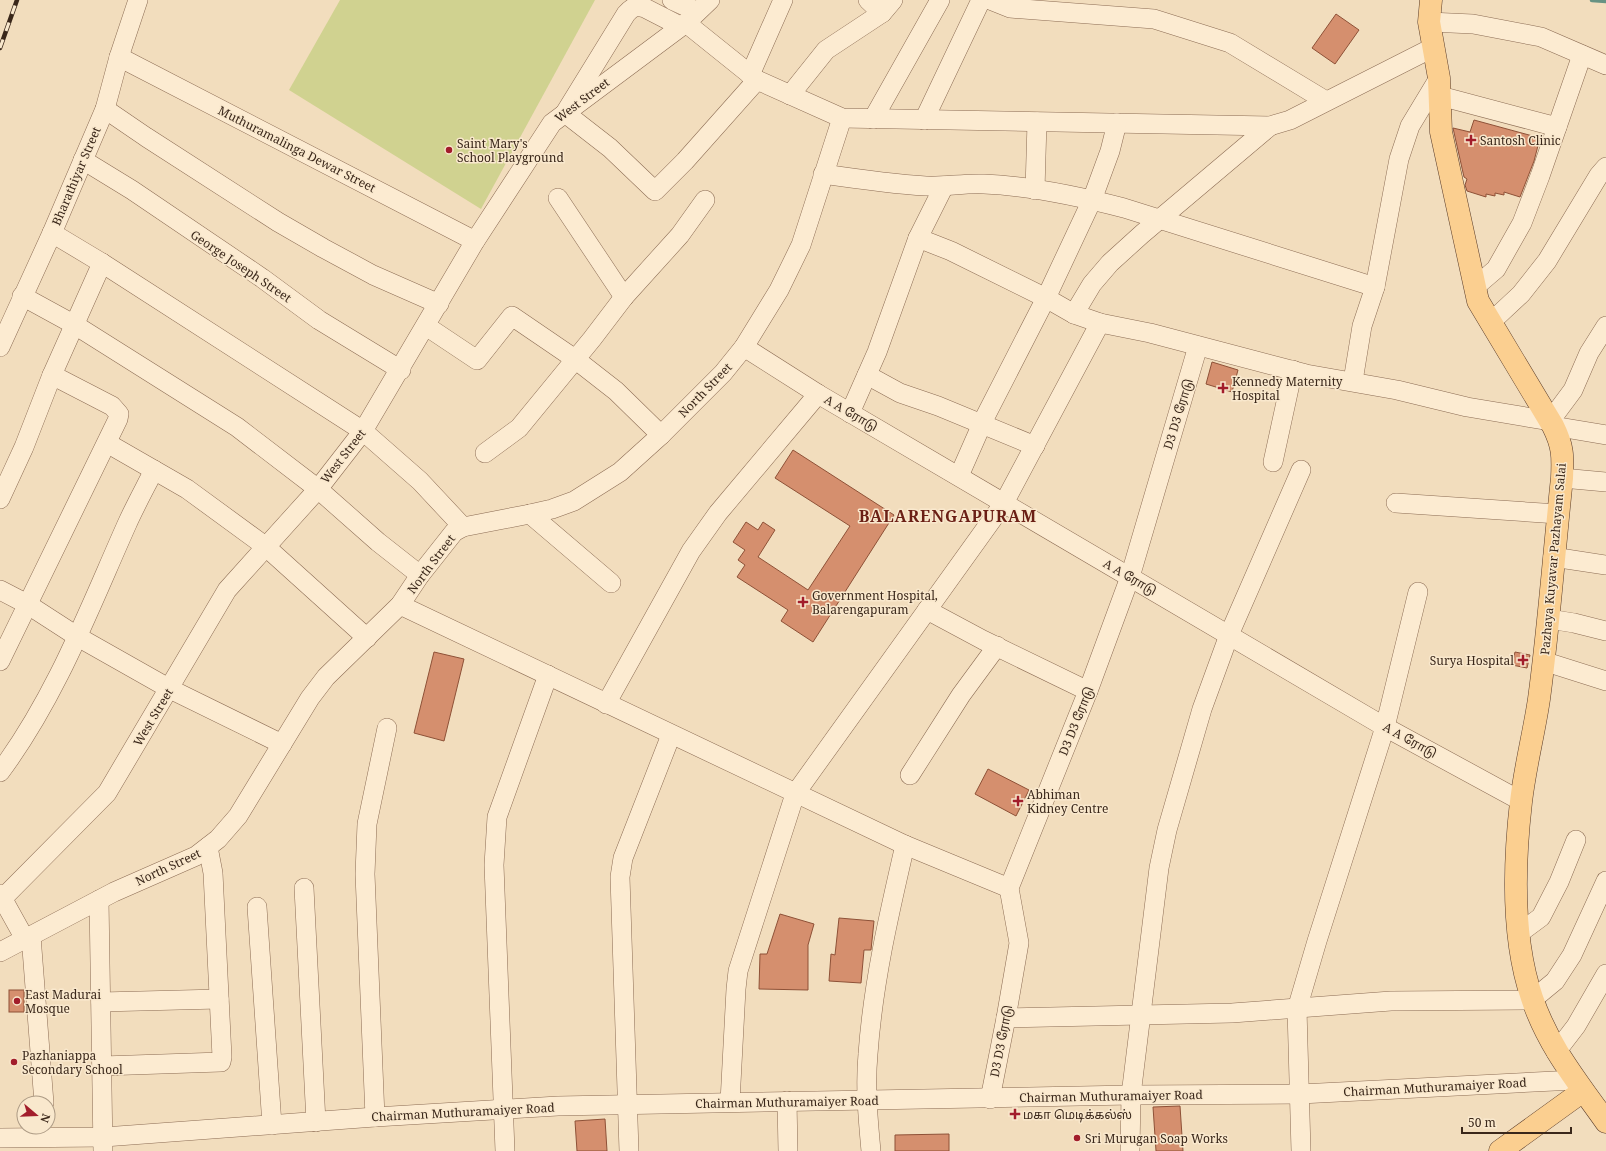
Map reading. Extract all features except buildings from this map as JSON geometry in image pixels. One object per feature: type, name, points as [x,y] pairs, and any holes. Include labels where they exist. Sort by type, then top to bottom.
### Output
[{"type":"main road","name":"Pazhaya Kuyavar Pazhayam Salai","points":[[1431,0],[1430,22],[1440,87],[1441,132],[1478,301],[1552,424],[1560,441],[1562,478],[1549,619],[1544,661],[1521,801],[1516,867],[1518,934],[1532,1000],[1556,1052],[1606,1122]]},
{"type":"main road","points":[[1500,1151],[1579,1086]]},
{"type":"street","name":"Bharathiyar Street","points":[[0,347],[52,233],[105,109],[119,57],[138,0]]},
{"type":"street","points":[[672,0],[693,15],[754,77],[842,118],[1270,126],[1290,120],[1434,46]]},
{"type":"street","points":[[693,15],[639,6],[631,8],[565,113],[610,148],[655,191],[685,161],[754,77],[783,0]]},
{"type":"street","points":[[868,0],[887,7]]},
{"type":"street","points":[[873,119],[940,0]]},
{"type":"street","points":[[924,120],[981,0]]},
{"type":"street","points":[[990,0],[1010,8],[1041,5],[1110,8],[1154,18],[1230,43],[1326,101]]},
{"type":"street","points":[[790,95],[826,50],[887,7]]},
{"type":"street","name":"West Street","points":[[2,896],[107,793],[170,689],[227,590],[265,546],[318,489],[363,431],[475,241],[552,123],[693,15]]},
{"type":"street","points":[[1430,22],[1473,24],[1541,37],[1606,65]]},
{"type":"street","points":[[1475,287],[1496,269],[1522,223],[1582,55]]},
{"type":"street","name":"Muthuramalinga Dewar Street","points":[[119,57],[475,241]]},
{"type":"street","points":[[1352,381],[1362,326],[1375,287],[1399,159],[1410,126],[1440,87],[1557,127]]},
{"type":"street","points":[[105,109],[278,222],[322,248],[373,275],[439,304]]},
{"type":"street","name":"North Street","points":[[0,952],[99,900],[196,856],[218,840],[238,816],[310,698],[322,682],[400,606],[420,575],[454,532],[463,527],[552,509],[574,501],[620,472],[661,435],[723,373],[744,347],[779,290],[801,245],[842,118]]},
{"type":"street","points":[[1035,190],[1038,122]]},
{"type":"street","points":[[959,476],[982,425],[1046,298],[1092,200],[1110,151],[1117,123]]},
{"type":"street","points":[[1074,314],[1092,284],[1110,263],[1270,126]]},
{"type":"street","name":"George Joseph Street","points":[[84,160],[132,190],[262,278],[319,320],[400,370]]},
{"type":"street","points":[[1491,322],[1521,294],[1547,261],[1599,175],[1606,168]]},
{"type":"street","points":[[823,174],[895,184],[944,186],[983,184],[1035,190],[1092,200],[1375,287]]},
{"type":"street","points":[[850,413],[877,352],[918,238],[944,186]]},
{"type":"street","points":[[558,198],[624,297]]},
{"type":"street","points":[[485,453],[519,428],[624,297],[680,234],[705,200]]},
{"type":"street","points":[[52,233],[102,263],[363,431],[420,481],[463,527]]},
{"type":"street","points":[[918,238],[951,252],[1046,298],[1074,314],[1100,323],[1150,333],[1293,370],[1397,390],[1467,408],[1606,435]]},
{"type":"street","points":[[0,499],[24,447],[52,375],[102,263]]},
{"type":"street","points":[[22,296],[75,325],[237,427],[318,489],[378,542],[420,575]]},
{"type":"street","points":[[426,326],[477,360],[512,316],[575,359],[616,391],[661,435]]},
{"type":"street","points":[[730,1102],[738,971],[795,794],[1004,503],[1100,323]]},
{"type":"street","points":[[1552,424],[1573,390],[1590,353],[1606,326]]},
{"type":"street","name":"D3 D3 ரோடு","points":[[990,1099],[1019,943],[1009,888],[1088,691],[1130,577],[1198,346]]},
{"type":"street","name":"A A ரோடு","points":[[744,347],[850,413],[1385,727],[1521,801]]},
{"type":"street","points":[[1273,462],[1293,370]]},
{"type":"street","points":[[0,661],[107,443],[119,414],[117,410],[52,375]]},
{"type":"street","points":[[867,375],[900,393],[938,406],[1035,446]]},
{"type":"street","points":[[606,704],[691,551],[718,514],[818,394]]},
{"type":"street","points":[[107,443],[187,489],[265,546],[367,638]]},
{"type":"street","points":[[0,772],[16,750],[48,697],[78,637],[127,523],[154,470]]},
{"type":"street","points":[[1130,1151],[1131,1095],[1159,868],[1167,830],[1202,709],[1230,636],[1301,470]]},
{"type":"street","points":[[1562,478],[1606,482]]},
{"type":"street","points":[[1396,503],[1558,514]]},
{"type":"street","points":[[530,514],[611,583]]},
{"type":"street","points":[[1554,557],[1606,565]]},
{"type":"street","points":[[0,590],[27,604],[78,637],[170,689],[282,744]]},
{"type":"street","points":[[1301,1151],[1297,1009],[1316,941],[1385,727],[1418,592]]},
{"type":"street","points":[[400,606],[548,674],[606,704],[904,845],[1009,888]]},
{"type":"street","points":[[927,610],[1088,691]]},
{"type":"street","points":[[1549,619],[1574,623],[1606,631]]},
{"type":"street","points":[[910,775],[962,695],[997,646]]},
{"type":"street","points":[[1544,661],[1606,681]]},
{"type":"street","points":[[505,1151],[494,865],[497,817],[548,674]]},
{"type":"street","points":[[376,1117],[366,867],[367,824],[387,728]]},
{"type":"street","points":[[629,1151],[620,877],[623,858],[671,735]]},
{"type":"street","points":[[1518,934],[1541,917],[1559,882],[1576,840]]},
{"type":"street","points":[[871,1151],[867,1100],[867,1055],[873,999],[881,948],[904,845]]},
{"type":"street","points":[[102,1066],[220,1062],[222,1057],[213,872],[208,847]]},
{"type":"street","points":[[1006,1018],[1232,1013],[1297,1009],[1391,1000],[1532,1000],[1555,981],[1572,955],[1606,881]]},
{"type":"street","points":[[304,888],[316,1122]]},
{"type":"street","points":[[2,896],[28,937],[43,1095]]},
{"type":"street","points":[[99,900],[103,1144]]},
{"type":"street","points":[[257,907],[272,1125]]},
{"type":"street","points":[[1556,1052],[1576,1026],[1606,974]]},
{"type":"street","points":[[101,1002],[219,999]]},
{"type":"street","name":"Chairman Muthuramaiyer Road","points":[[56,1135],[103,1144],[272,1125],[376,1117],[504,1111],[558,1106],[627,1106],[730,1102],[990,1099],[1131,1095],[1300,1094],[1579,1086]]},
{"type":"street","points":[[787,1102],[788,1151]]},
{"type":"street","name":"Chairman Muthuramaiyer Road","points":[[0,1138],[28,1135]]},
{"type":"green space","name":"Saint Mary's School Playground","points":[[340,0],[595,0],[481,209],[289,90]]},
{"type":"waterway","points":[[1592,0],[1606,1]]},
{"type":"railway","points":[[0,48],[17,0]]},
{"type":"place","name":"Santosh Clinic","points":[[1471,140]]},
{"type":"place","name":"Saint Mary's School Playground","points":[[449,150]]},
{"type":"place","name":"Kennedy Maternity Hospital","points":[[1223,388]]},
{"type":"place","name":"Government Hospital, Balarengapuram","points":[[803,602]]},
{"type":"place","name":"Surya Hospital","points":[[1523,660]]},
{"type":"place","name":"Abhiman Kidney Centre","points":[[1018,801]]},
{"type":"place","name":"East Madurai Mosque","points":[[17,1001]]},
{"type":"place","name":"Pazhaniappa Secondary School","points":[[14,1062]]},
{"type":"place","name":"மகா மெடிக்கல்ஸ்","points":[[1015,1114]]},
{"type":"place","name":"Sri Murugan Soap Works","points":[[1077,1138]]},
{"type":"district","name":"BALARENGAPURAM","points":[[948,516]]}]
